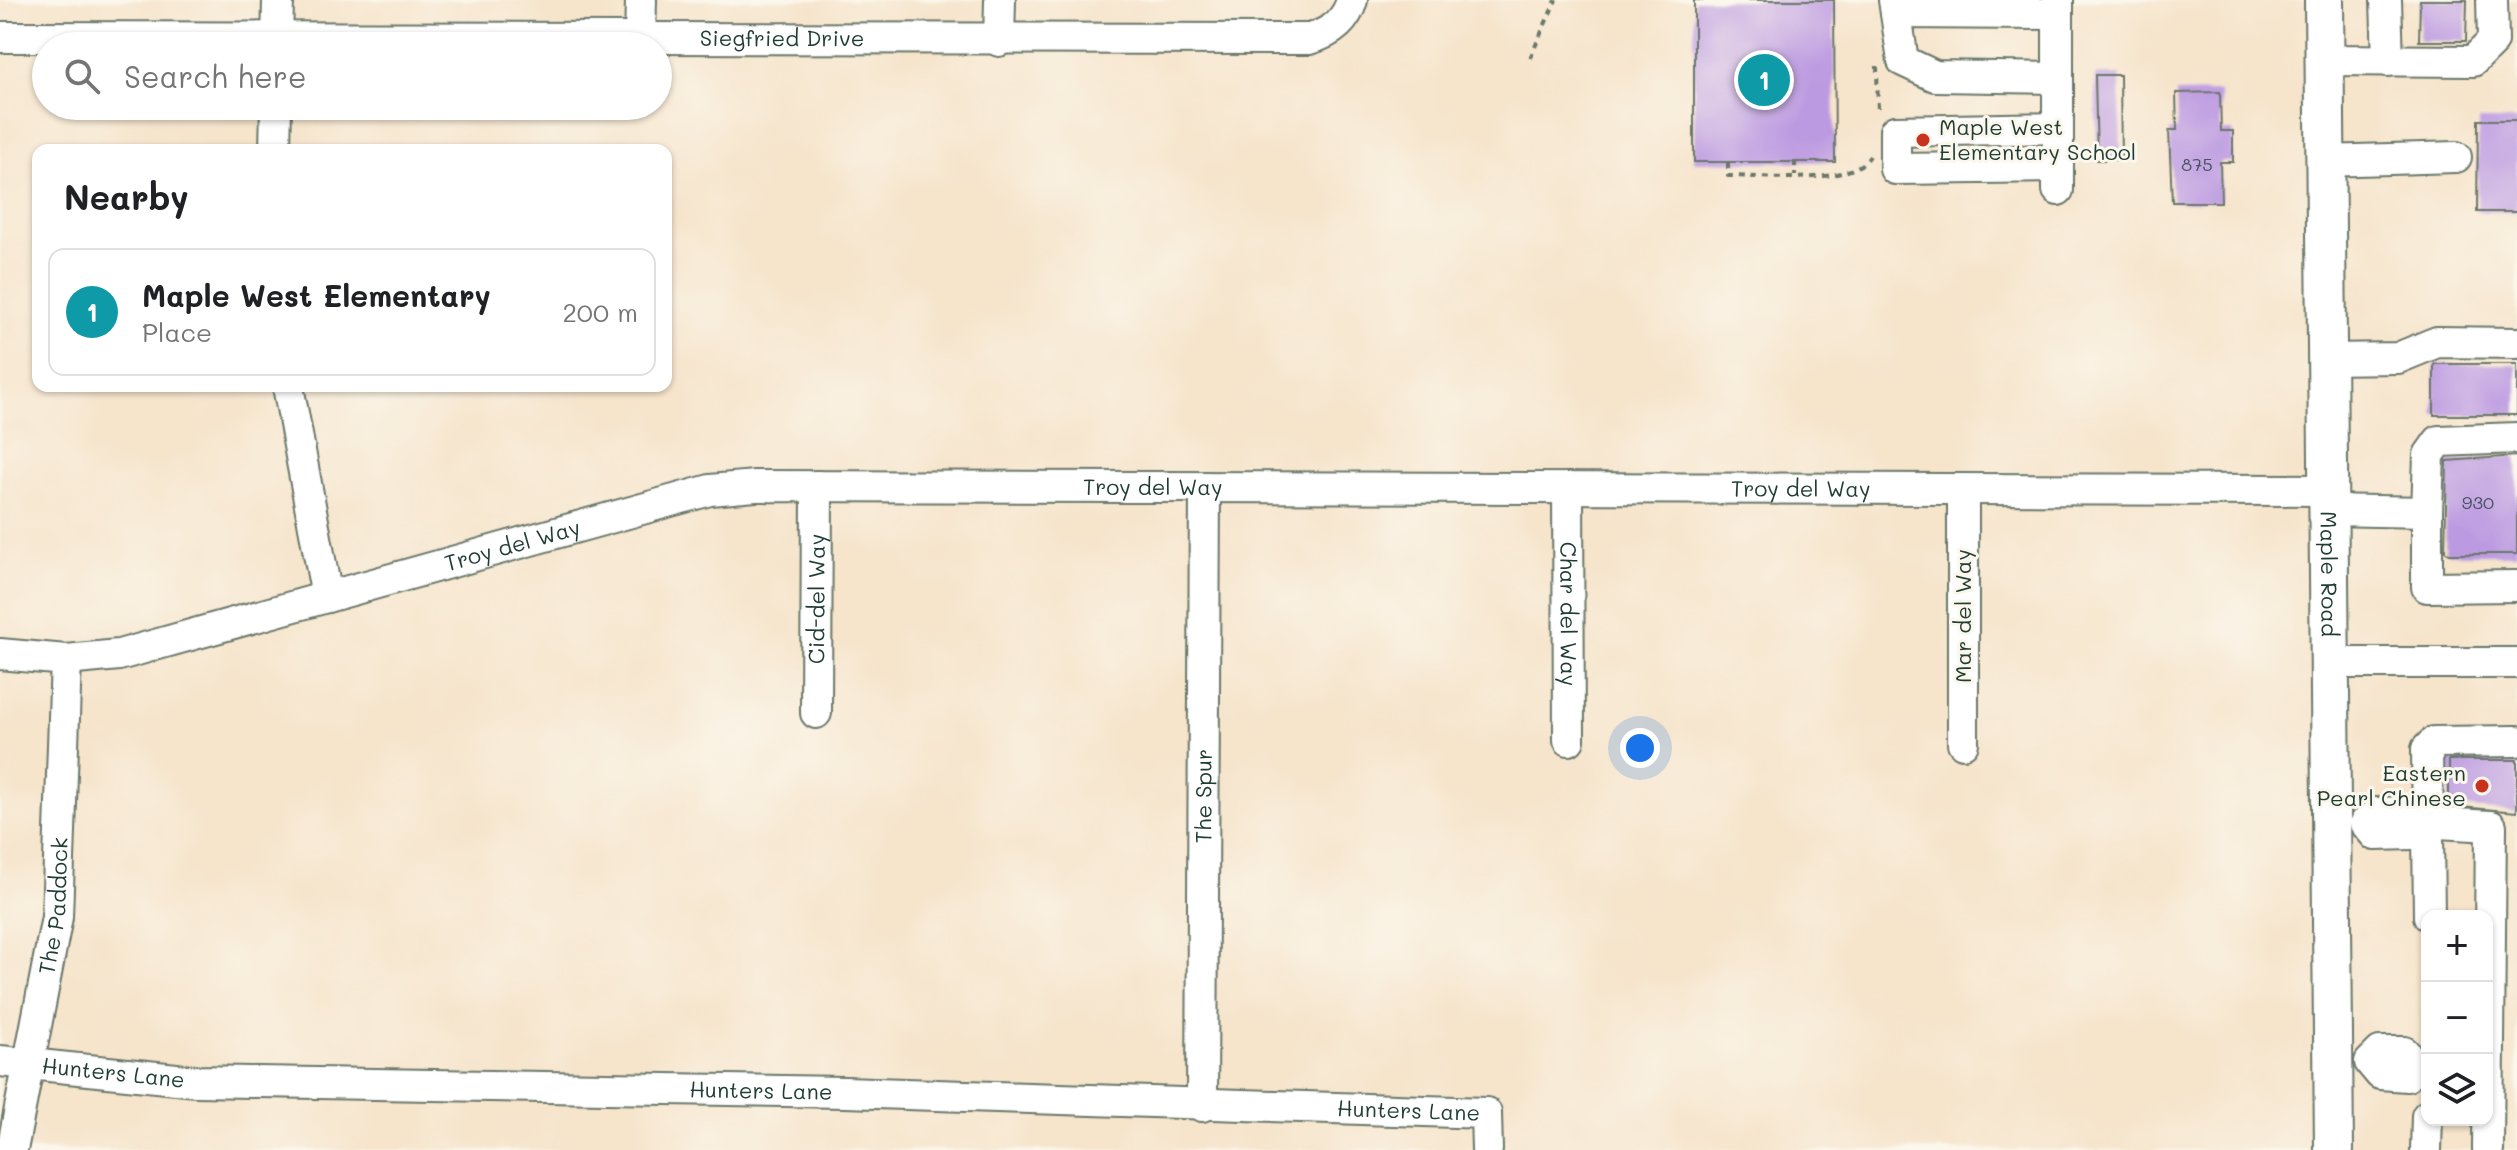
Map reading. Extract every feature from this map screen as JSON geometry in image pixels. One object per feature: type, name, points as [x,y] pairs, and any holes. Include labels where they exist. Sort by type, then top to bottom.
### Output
[{"type":"main road","name":"Maple Road","points":[[2324,0],[2329,663],[2348,823],[2333,1050],[2334,1150]]},
{"type":"street","points":[[277,32],[278,0]]},
{"type":"street","points":[[640,32],[641,0]]},
{"type":"street","points":[[999,41],[1000,0]]},
{"type":"street","name":"Siegfried Drive","points":[[672,41],[1309,39],[1325,35],[1340,24],[1352,0]]},
{"type":"street","points":[[2386,0],[2388,61]]},
{"type":"street","points":[[2324,60],[2473,61],[2493,41],[2492,0]]},
{"type":"street","points":[[2058,78],[1935,76],[1903,61],[1895,6],[2058,7],[2058,78],[2058,128],[2058,179],[1895,169],[1895,131],[2058,128]]},
{"type":"street","name":"Siegfried Drive","points":[[0,37],[32,38]]},
{"type":"street","points":[[275,144],[276,120]]},
{"type":"street","points":[[2324,161],[2456,157]]},
{"type":"street","points":[[2326,359],[2398,358],[2437,342],[2517,343]]},
{"type":"street","points":[[289,392],[327,597]]},
{"type":"street","points":[[2517,438],[2439,441],[2429,455],[2427,587],[2517,586]]},
{"type":"street","name":"Troy del Way","points":[[0,654],[66,660],[119,655],[171,643],[710,490],[817,486],[1963,490],[2327,500],[2427,512]]},
{"type":"street","name":"Cid-del Way","points":[[816,713],[817,486]]},
{"type":"street","name":"The Spur","points":[[1202,1106],[1205,487]]},
{"type":"street","name":"Char del Way","points":[[1568,488],[1569,740]]},
{"type":"street","name":"Mar del Way","points":[[1963,490],[1963,743]]},
{"type":"street","name":"The Paddock","points":[[12,1150],[15,1062],[57,917],[66,660]]},
{"type":"street","points":[[2329,663],[2517,663]]},
{"type":"street","points":[[2429,910],[2424,823],[2427,749],[2434,742],[2517,741]]},
{"type":"street","points":[[2348,823],[2375,835],[2412,834],[2424,823],[2491,826],[2488,1054]]},
{"type":"street","points":[[2333,1050],[2370,1062],[2380,1052],[2404,1052],[2421,1064]]},
{"type":"street","name":"Hunters Lane","points":[[15,1062],[196,1081],[845,1092],[1486,1113],[1487,1150]]},
{"type":"street","points":[[2426,1150],[2427,1126]]},
{"type":"street","points":[[2488,1126],[2488,1150]]},
{"type":"path","points":[[1530,58],[1556,0]]},
{"type":"path","points":[[1877,64],[1878,128]]},
{"type":"path","points":[[1728,163],[1728,176],[1841,176],[1865,164],[1871,154]]},
{"type":"path","points":[[1795,161],[1795,176]]},
{"type":"building","points":[[1694,0],[1834,0],[1835,162],[1694,162]]},
{"type":"building","points":[[2420,0],[2467,0],[2466,41],[2419,41]]},
{"type":"building","points":[[2095,75],[2120,75],[2121,160],[2097,160]]},
{"type":"building","points":[[2220,92],[2221,131],[2233,131],[2233,162],[2220,162],[2221,202],[2172,202],[2169,130],[2177,130],[2176,93]]},
{"type":"building","points":[[2478,120],[2517,120],[2517,212],[2477,212]]},
{"type":"building","points":[[2434,364],[2517,364],[2517,415],[2434,415]]},
{"type":"building","points":[[2517,456],[2517,554],[2449,554],[2445,551],[2447,461]]},
{"type":"building","points":[[2449,760],[2517,760],[2517,812],[2449,806]]},
{"type":"place","name":"Maple West Elementary","points":[[1764,80]]},
{"type":"place","name":"Maple West Elementary School","points":[[1923,140]]},
{"type":"place","name":"Eastern Pearl Chinese","points":[[2482,786]]}]
